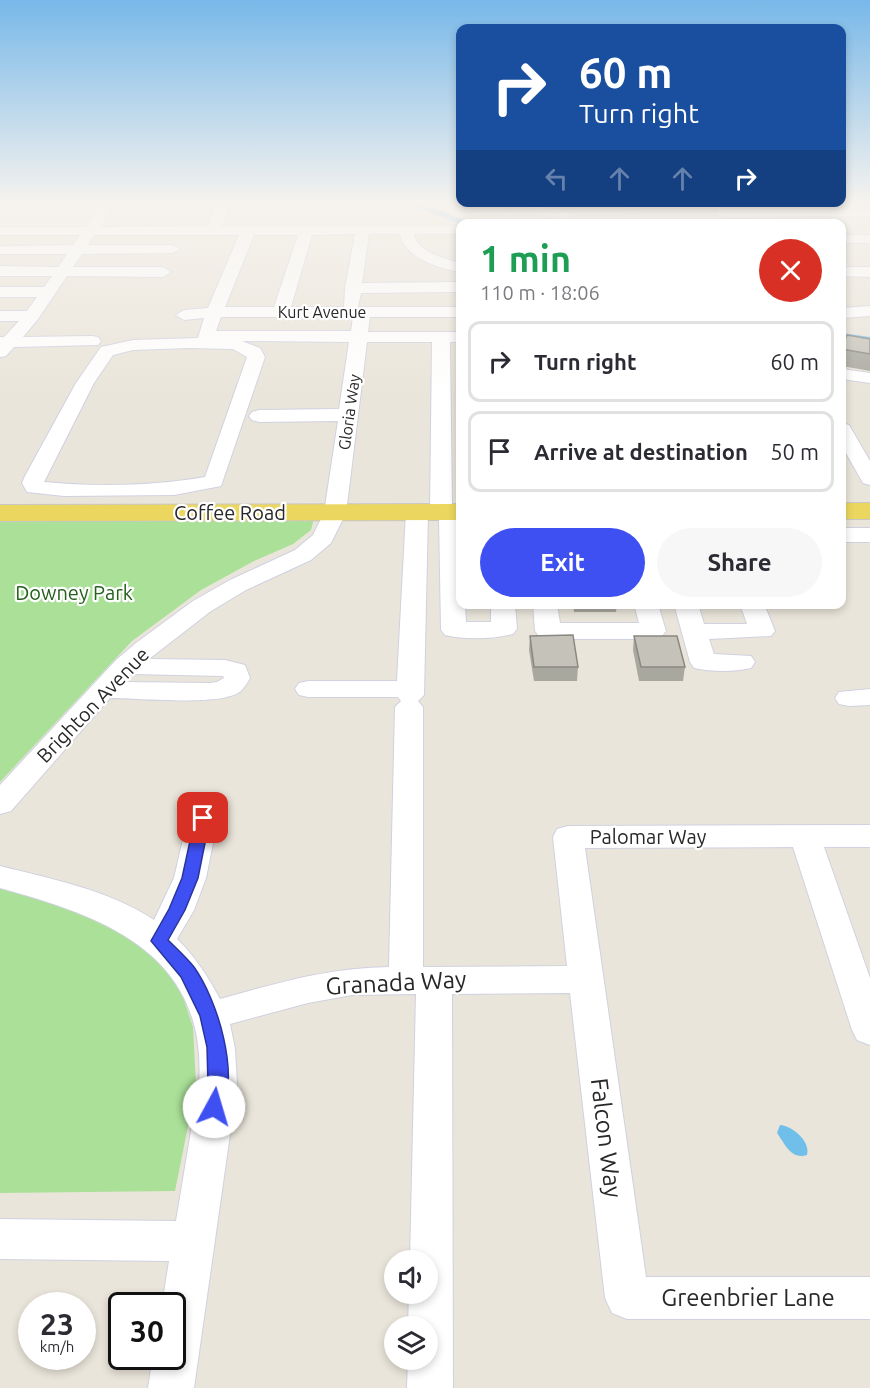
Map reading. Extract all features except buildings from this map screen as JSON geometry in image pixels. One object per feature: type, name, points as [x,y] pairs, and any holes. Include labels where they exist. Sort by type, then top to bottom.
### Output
[{"type":"main road","name":"Coffee Road","points":[[0,513],[60,501],[89,513],[442,512]]},
{"type":"main road","points":[[846,511],[870,511]]},
{"type":"street","points":[[2,346],[32,316],[62,268]]},
{"type":"street","points":[[228,268],[216,312],[205,336],[209,338],[451,337],[451,405],[442,512],[410,697],[420,979],[429,1388]]},
{"type":"street","points":[[281,312],[295,268]]},
{"type":"street","name":"Gloria Way","points":[[334,513],[360,338],[353,288],[356,268]]},
{"type":"street","points":[[0,271],[163,272]]},
{"type":"street","points":[[846,272],[870,272]]},
{"type":"street","points":[[353,288],[456,287]]},
{"type":"street","points":[[0,292],[47,292]]},
{"type":"street","points":[[846,313],[870,311]]},
{"type":"street","name":"Kurt Avenue","points":[[184,315],[216,312],[456,312]]},
{"type":"street","points":[[0,316],[32,316]]},
{"type":"street","points":[[2,346],[92,341]]},
{"type":"street","points":[[228,344],[246,347],[254,352],[256,357],[214,482],[174,489],[107,489],[60,501],[33,483],[85,383],[107,351],[133,345],[228,344]]},
{"type":"street","points":[[846,375],[870,378]]},
{"type":"street","points":[[259,416],[349,415]]},
{"type":"street","points":[[870,438],[847,445],[870,479]]},
{"type":"street","points":[[89,513],[107,489]]},
{"type":"street","points":[[442,512],[454,630],[504,629],[503,609]]},
{"type":"street","name":"Brighton Avenue","points":[[0,804],[125,666],[174,625],[202,606],[238,585],[303,555],[323,538],[334,513]]},
{"type":"street","points":[[846,535],[870,535]]},
{"type":"street","points":[[546,609],[548,631],[653,631],[647,609]]},
{"type":"street","points":[[687,609],[703,662],[742,662]]},
{"type":"street","points":[[694,632],[762,631],[754,609]]},
{"type":"street","points":[[103,690],[210,692],[223,690],[233,685],[237,678],[236,671],[225,668],[125,666]]},
{"type":"street","points":[[308,689],[410,697]]},
{"type":"street","points":[[159,941],[187,886],[203,818]]},
{"type":"street","name":"Palomar Way","points":[[586,979],[568,837],[870,836]]},
{"type":"street","points":[[805,837],[870,1030]]},
{"type":"street","points":[[0,877],[92,903],[119,914],[159,941],[188,972],[209,1016],[217,1047],[218,1085],[171,1388]]},
{"type":"street","name":"Granada Way","points":[[209,1016],[308,988],[352,981],[586,979]]},
{"type":"street","name":"Falcon Way","points":[[586,979],[627,1298]]},
{"type":"street","points":[[0,1239],[194,1240]]},
{"type":"street","name":"Greenbrier Lane","points":[[627,1298],[870,1298]]},
{"type":"green space","name":"Downey Park","points":[[314,518],[311,530],[293,544],[254,561],[201,590],[132,641],[0,782],[0,519]]},
{"type":"green space","points":[[0,887],[100,912],[176,976],[193,1027],[196,1086],[175,1191],[0,1193]]},
{"type":"water","points":[[780,1125],[790,1128],[804,1140],[808,1150],[807,1155],[797,1155],[789,1150],[777,1133]]},
{"type":"waterway","points":[[846,338],[870,341]]},
{"type":"route","points":[[203,818],[185,893],[159,941],[188,972],[209,1016],[217,1047],[218,1085],[214,1107]]}]
